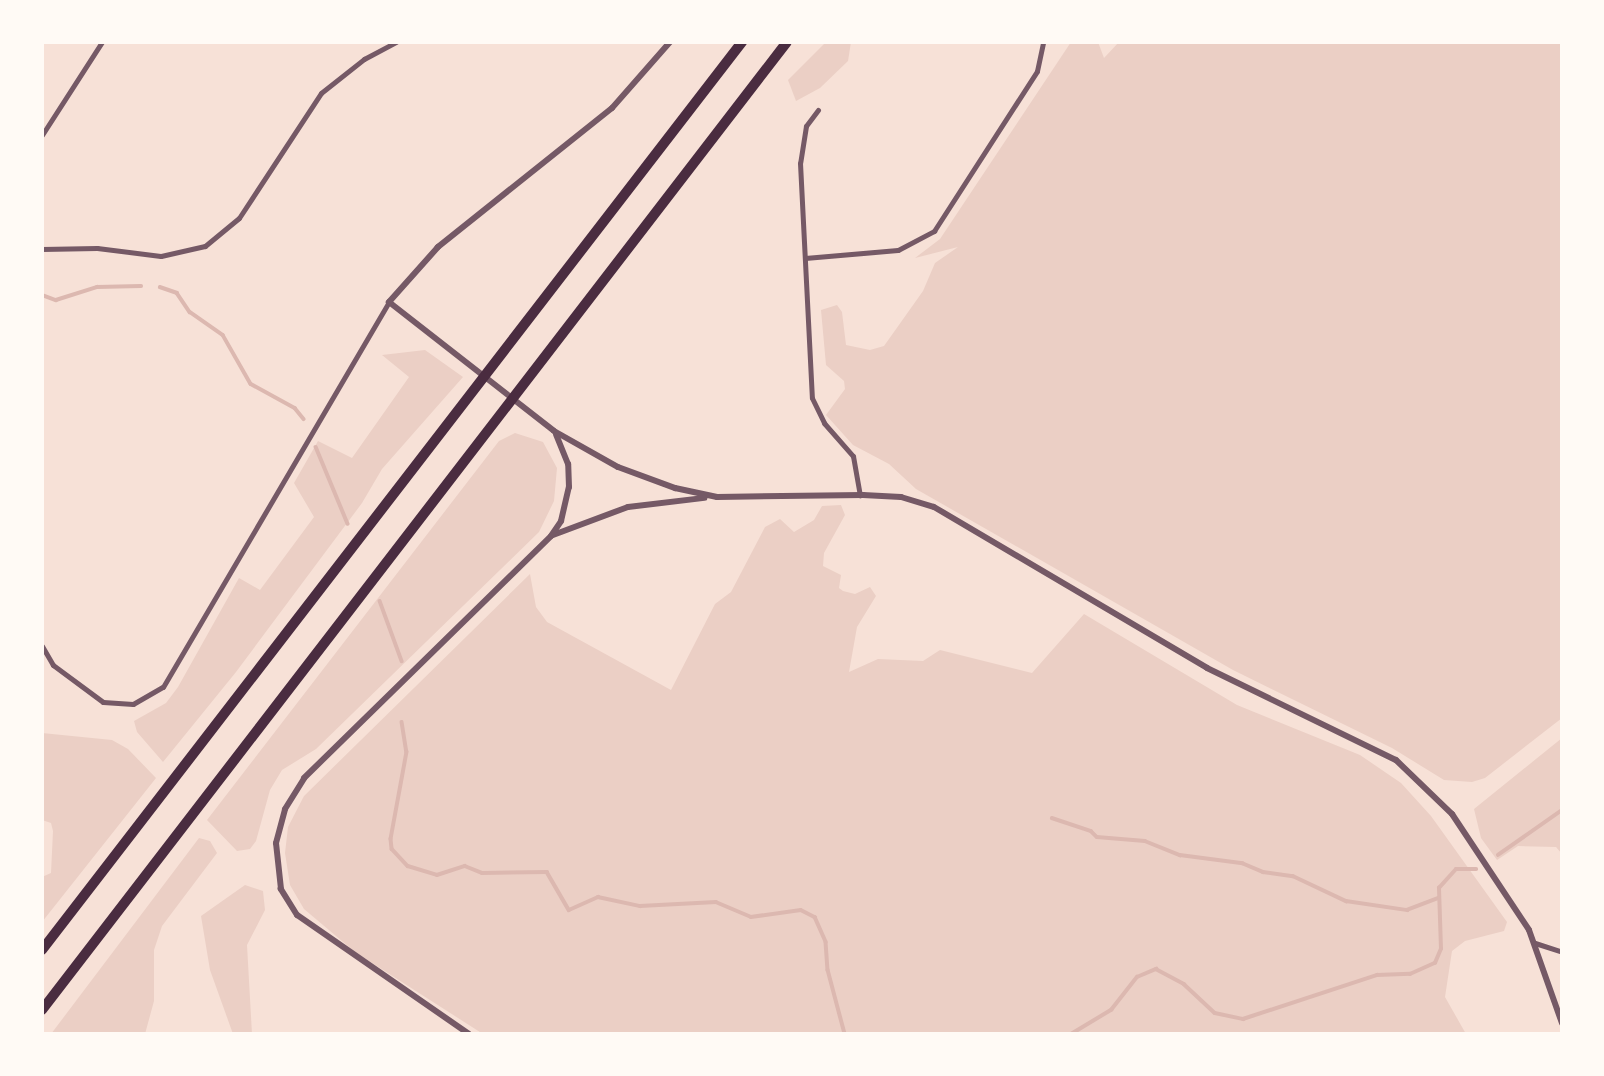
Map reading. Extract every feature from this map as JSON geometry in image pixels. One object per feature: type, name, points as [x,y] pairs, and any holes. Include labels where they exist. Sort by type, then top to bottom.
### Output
[{"type":"highway","points":[[42,950],[742,42]]},
{"type":"highway","points":[[42,1010],[788,42]]},
{"type":"street","points":[[42,135],[102,42]]},
{"type":"street","points":[[42,249],[97,248],[160,256],[205,246],[239,218],[321,93],[364,60],[396,42]]},
{"type":"street","points":[[42,658],[86,693],[113,705],[141,702],[163,687],[388,302],[438,247],[612,108],[670,42]]},
{"type":"street","points":[[805,258],[898,250],[934,231],[1031,82],[1042,42]]},
{"type":"street","points":[[818,110],[806,126],[801,149],[812,398],[824,423],[853,456],[860,495]]},
{"type":"street","points":[[388,302],[554,431],[634,474],[717,497]]},
{"type":"street","points":[[470,1034],[297,915],[278,880],[277,832],[288,800],[312,770],[551,536],[561,521],[569,487],[565,452],[554,431]]},
{"type":"street","points":[[551,536],[628,507],[717,497],[860,495],[901,497],[934,507],[1207,668],[1396,760],[1452,814],[1535,943],[1562,1023]]},
{"type":"street","points":[[42,646],[49,661]]},
{"type":"street","points":[[1535,943],[1562,952]]},
{"type":"shaded area","points":[[826,42],[851,42],[848,61],[820,88],[796,101],[788,80]]},
{"type":"shaded area","points":[[1071,42],[1098,42],[1104,58],[1119,42],[1562,42],[1562,718],[1485,778],[1472,782],[1444,780],[1392,748],[1233,670],[916,489],[889,464],[853,445],[826,415],[845,389],[844,381],[826,365],[821,310],[837,305],[842,312],[846,345],[870,350],[884,346],[923,291],[935,263],[958,247],[915,258],[940,239]]},
{"type":"shaded area","points":[[425,350],[463,377],[382,469],[362,503],[236,672],[163,762],[137,732],[134,721],[166,703],[178,687],[239,578],[260,590],[314,517],[294,483],[318,441],[352,458],[409,377],[382,355]]},
{"type":"shaded area","points":[[515,433],[543,442],[557,468],[554,501],[539,532],[316,749],[282,770],[270,790],[256,841],[250,849],[237,851],[207,820],[499,441]]},
{"type":"shaded area","points":[[841,505],[845,515],[824,553],[823,566],[841,575],[839,588],[843,591],[855,594],[870,587],[876,596],[857,627],[849,672],[878,659],[923,661],[940,650],[1032,673],[1084,614],[1237,705],[1360,755],[1401,783],[1431,816],[1507,922],[1504,931],[1465,941],[1452,951],[1445,997],[1466,1034],[483,1034],[355,952],[304,909],[290,885],[285,853],[288,827],[304,796],[530,574],[536,607],[547,622],[671,690],[715,604],[731,592],[765,527],[780,519],[794,532],[814,520],[822,506]]},
{"type":"shaded area","points":[[42,733],[112,740],[128,749],[156,778],[42,922],[42,877],[51,873],[53,831],[51,823],[42,820]]},
{"type":"shaded area","points":[[1562,738],[1562,854],[1556,847],[1518,846],[1497,860],[1481,838],[1474,809]]},
{"type":"shaded area","points":[[199,838],[210,841],[217,853],[162,926],[154,950],[154,1001],[145,1034],[51,1034]]},
{"type":"shaded area","points":[[245,885],[263,891],[265,910],[247,945],[252,1034],[233,1034],[210,970],[201,916]]},
{"type":"waterway","points":[[42,295],[56,300],[97,287],[141,286]]},
{"type":"waterway","points":[[160,287],[177,293],[190,312],[223,335],[251,384],[295,408],[304,419]]},
{"type":"waterway","points":[[316,447],[348,524]]},
{"type":"waterway","points":[[380,601],[402,661]]},
{"type":"waterway","points":[[402,722],[407,752],[391,839],[392,849],[408,866],[437,875],[465,866],[482,873],[547,872],[569,910],[598,897],[640,906],[716,902],[751,917],[801,910],[815,917],[826,942],[828,970],[845,1034]]},
{"type":"waterway","points":[[1498,855],[1562,810]]},
{"type":"waterway","points":[[1052,818],[1091,831],[1097,837],[1145,841],[1180,855],[1242,863],[1263,872],[1293,876],[1346,901],[1407,910],[1439,898]]},
{"type":"waterway","points":[[1071,1034],[1111,1010],[1137,977],[1156,969],[1184,984],[1215,1013],[1243,1019],[1377,975],[1410,974],[1435,963],[1441,949],[1439,888],[1456,869],[1476,869]]},
{"type":"waterway","points":[[1031,1034],[1045,1034]]}]
